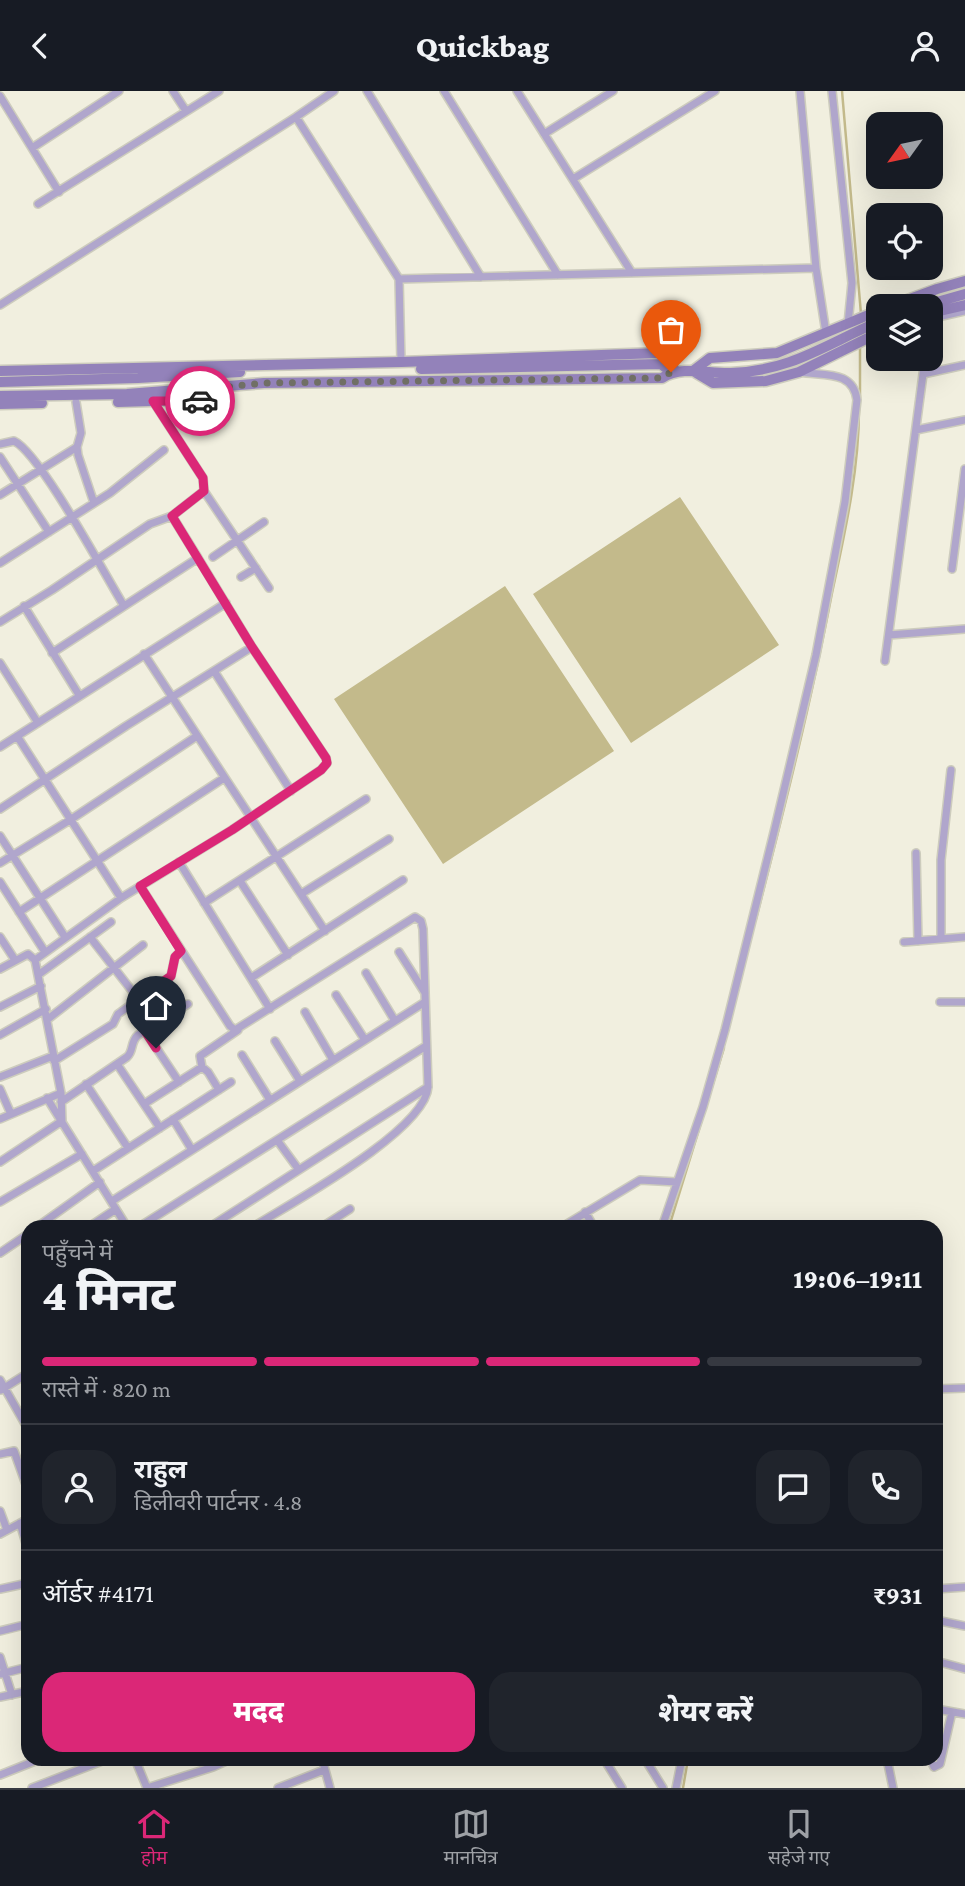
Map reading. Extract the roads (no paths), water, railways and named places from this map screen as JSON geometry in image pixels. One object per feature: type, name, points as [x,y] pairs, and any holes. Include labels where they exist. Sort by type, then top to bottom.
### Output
[{"type":"main road","points":[[923,294],[965,281]]},
{"type":"main road","points":[[943,300],[965,294]]},
{"type":"main road","points":[[943,311],[965,305]]},
{"type":"main road","points":[[693,371],[710,358],[777,353],[866,318]]},
{"type":"main road","points":[[0,396],[127,394],[278,383],[662,378],[673,372],[727,373],[786,365],[866,321]]},
{"type":"main road","points":[[693,371],[713,383],[766,381],[799,372],[866,339]]},
{"type":"main road","points":[[0,371],[659,353],[667,357],[673,372]]},
{"type":"main road","points":[[0,382],[255,371],[661,365],[673,372]]},
{"type":"main road","points":[[203,374],[204,389]]},
{"type":"main road","points":[[0,404],[218,399],[225,395],[226,387]]},
{"type":"street","points":[[32,148],[119,91]]},
{"type":"street","points":[[173,91],[186,111]]},
{"type":"street","points":[[38,204],[219,91]]},
{"type":"street","points":[[0,305],[334,91]]},
{"type":"street","points":[[367,91],[481,277]]},
{"type":"street","points":[[444,91],[558,275]]},
{"type":"street","points":[[517,91],[632,273]]},
{"type":"street","points":[[544,134],[613,91]]},
{"type":"street","points":[[573,179],[715,91]]},
{"type":"street","points":[[800,91],[816,268],[825,333]]},
{"type":"street","points":[[832,91],[852,283],[850,323]]},
{"type":"street","points":[[0,96],[59,191]]},
{"type":"street","points":[[296,117],[399,279],[401,362]]},
{"type":"street","points":[[399,279],[816,268]]},
{"type":"street","points":[[943,314],[965,311]]},
{"type":"street","points":[[923,374],[965,365]]},
{"type":"street","points":[[886,660],[923,371]]},
{"type":"street","points":[[664,1220],[703,1107],[725,1030],[816,655],[845,502],[856,390],[850,381],[841,378],[799,372]]},
{"type":"street","points":[[153,401],[203,478],[204,491],[269,588]]},
{"type":"street","points":[[76,402],[81,433],[77,447],[94,503]]},
{"type":"street","points":[[916,430],[965,420]]},
{"type":"street","points":[[0,444],[8,441],[20,444],[40,469],[72,517],[124,606]]},
{"type":"street","points":[[0,495],[77,447]]},
{"type":"street","points":[[0,563],[94,503],[164,450]]},
{"type":"street","points":[[0,457],[49,532]]},
{"type":"street","points":[[952,569],[965,469]]},
{"type":"street","points":[[0,622],[150,524],[172,516],[204,491]]},
{"type":"street","points":[[35,960],[121,898],[326,767],[326,758],[252,647],[172,516]]},
{"type":"street","points":[[213,557],[264,522]]},
{"type":"street","points":[[52,653],[198,558]]},
{"type":"street","points":[[241,577],[256,568]]},
{"type":"street","points":[[0,747],[226,603]]},
{"type":"street","points":[[24,606],[79,695]]},
{"type":"street","points":[[889,635],[965,629]]},
{"type":"street","points":[[0,809],[252,647]]},
{"type":"street","points":[[144,654],[325,931]]},
{"type":"street","points":[[0,663],[38,723]]},
{"type":"street","points":[[214,671],[291,790]]},
{"type":"street","points":[[0,682],[9,676]]},
{"type":"street","points":[[17,736],[121,898]]},
{"type":"street","points":[[0,863],[197,736]]},
{"type":"street","points":[[941,939],[940,876],[951,770]]},
{"type":"street","points":[[19,912],[224,778]]},
{"type":"street","points":[[204,903],[366,799]]},
{"type":"street","points":[[0,836],[65,937]]},
{"type":"street","points":[[301,894],[389,839]]},
{"type":"street","points":[[916,853],[918,941]]},
{"type":"street","points":[[179,862],[270,1009]]},
{"type":"street","points":[[251,978],[403,880]]},
{"type":"street","points":[[240,881],[288,955]]},
{"type":"street","points":[[0,882],[45,952]]},
{"type":"street","points":[[140,886],[230,1026],[235,1030],[241,1028]]},
{"type":"street","points":[[0,900],[8,895]]},
{"type":"street","points":[[219,1090],[202,1067],[200,1056],[415,917],[421,921],[428,1087],[425,1102],[397,1133],[264,1220]]},
{"type":"street","points":[[38,975],[111,922]]},
{"type":"street","points":[[0,937],[15,960]]},
{"type":"street","points":[[90,937],[157,1023]]},
{"type":"street","points":[[904,942],[965,937]]},
{"type":"street","points":[[48,1019],[143,945]]},
{"type":"street","points":[[0,1077],[54,1058],[113,1024],[118,1014],[171,976],[175,957],[181,951]]},
{"type":"street","points":[[399,953],[425,998]]},
{"type":"street","points":[[0,969],[28,954],[35,960],[48,1019],[61,1098],[62,1121]]},
{"type":"street","points":[[366,973],[395,1021]]},
{"type":"street","points":[[0,1007],[41,986]]},
{"type":"street","points":[[337,995],[365,1040]]},
{"type":"street","points":[[112,1201],[395,1021],[425,998]]},
{"type":"street","points":[[940,1002],[965,1002]]},
{"type":"street","points":[[0,1119],[47,1098],[61,1098],[86,1084],[130,1054],[134,1039],[188,1004]]},
{"type":"street","points":[[0,1035],[46,1009]]},
{"type":"street","points":[[305,1012],[333,1060]]},
{"type":"street","points":[[145,1031],[179,1082]]},
{"type":"street","points":[[275,1041],[300,1081]]},
{"type":"street","points":[[150,1220],[426,1046]]},
{"type":"street","points":[[242,1055],[270,1100]]},
{"type":"street","points":[[117,1064],[160,1128]]},
{"type":"street","points":[[144,1104],[202,1067]]},
{"type":"street","points":[[93,1171],[231,1082]]},
{"type":"street","points":[[86,1084],[128,1148]]},
{"type":"street","points":[[221,1220],[428,1087]]},
{"type":"street","points":[[0,1089],[11,1114]]},
{"type":"street","points":[[47,1098],[123,1220]]},
{"type":"street","points":[[173,1119],[192,1150]]},
{"type":"street","points":[[0,1162],[62,1121]]},
{"type":"street","points":[[277,1140],[299,1170]]},
{"type":"street","points":[[0,1202],[82,1154]]},
{"type":"street","points":[[573,1220],[640,1180],[677,1182]]},
{"type":"street","points":[[47,1220],[100,1182]]},
{"type":"street","points":[[100,1220],[116,1209]]},
{"type":"street","points":[[333,1220],[350,1209]]},
{"type":"street","points":[[585,1212],[590,1220]]},
{"type":"street","points":[[0,1253],[21,1239]]},
{"type":"street","points":[[21,1376],[1,1386],[21,1418]]},
{"type":"street","points":[[943,1389],[965,1388]]},
{"type":"street","points":[[0,1454],[14,1451],[21,1470]]},
{"type":"street","points":[[0,1511],[4,1532],[20,1523],[21,1526]]},
{"type":"street","points":[[0,1589],[21,1584]]},
{"type":"street","points":[[943,1589],[965,1587]]},
{"type":"street","points":[[943,1621],[965,1626]]},
{"type":"street","points":[[0,1631],[21,1626]]},
{"type":"street","points":[[0,1657],[2,1673],[12,1695]]},
{"type":"street","points":[[943,1663],[965,1669]]},
{"type":"street","points":[[2,1673],[21,1669]]},
{"type":"street","points":[[0,1697],[21,1693]]},
{"type":"street","points":[[943,1710],[965,1714]]},
{"type":"street","points":[[943,1751],[952,1712]]},
{"type":"street","points":[[0,1775],[22,1766]]},
{"type":"street","points":[[32,1788],[89,1766]]},
{"type":"street","points":[[138,1766],[147,1788],[215,1766]]},
{"type":"street","points":[[323,1766],[330,1788]]},
{"type":"street","points":[[608,1766],[622,1788]]},
{"type":"street","points":[[649,1766],[663,1788]]},
{"type":"street","points":[[676,1788],[681,1766]]},
{"type":"street","points":[[888,1766],[893,1788]]},
{"type":"street","points":[[278,1788],[324,1770]]},
{"type":"waterway","points":[[842,91],[861,314]]},
{"type":"waterway","points":[[860,346],[860,398]]},
{"type":"waterway","points":[[756,919],[806,715],[842,547],[854,478],[859,409]]},
{"type":"waterway","points":[[671,1220],[724,1048]]},
{"type":"waterway","points":[[683,1788],[687,1766]]}]
